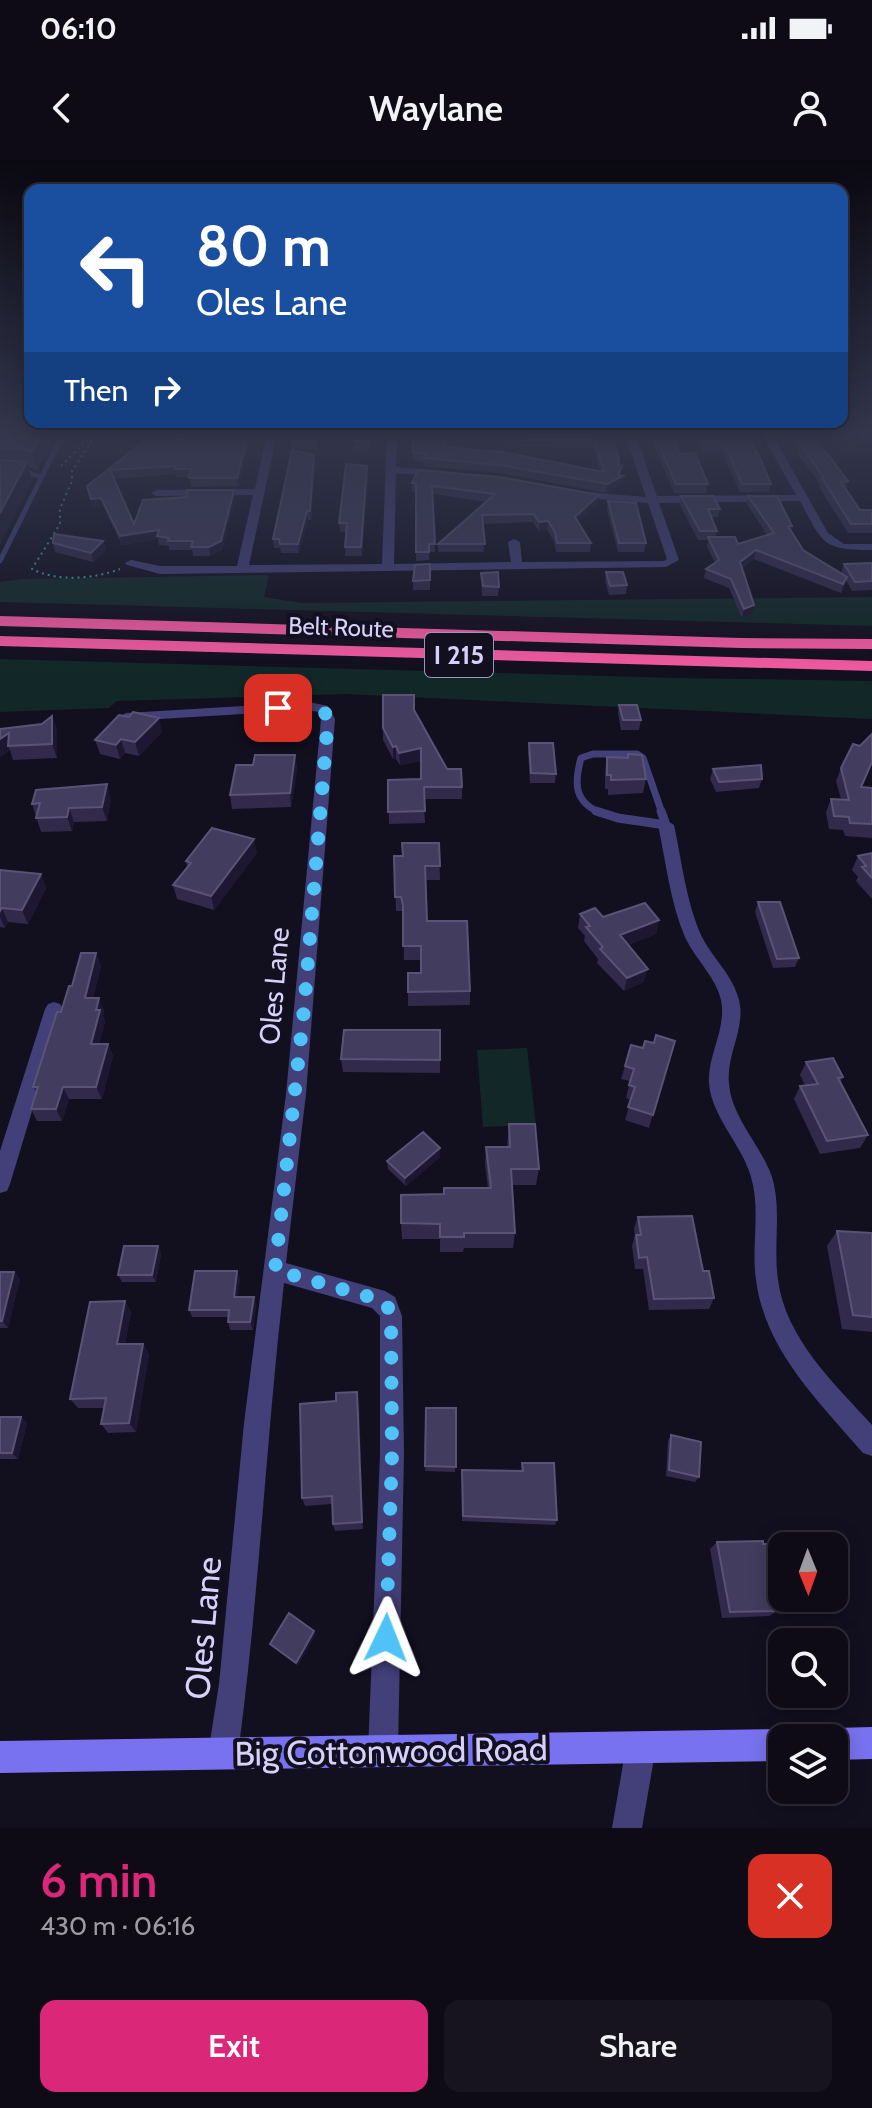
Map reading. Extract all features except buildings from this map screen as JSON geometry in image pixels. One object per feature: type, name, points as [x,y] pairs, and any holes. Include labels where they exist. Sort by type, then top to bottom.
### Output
[{"type":"highway","name":"Belt Route","points":[[0,621],[872,644]]},
{"type":"highway","name":"Belt Route","points":[[0,644],[85,642],[746,665],[872,666]]},
{"type":"main road","points":[[848,1744],[872,1743]]},
{"type":"main road","name":"Big Cottonwood Road","points":[[0,1757],[768,1745]]},
{"type":"street","points":[[242,569],[255,512]]},
{"type":"street","points":[[388,568],[390,512]]},
{"type":"street","points":[[131,563],[160,570],[654,566],[673,560],[657,512]]},
{"type":"street","points":[[811,512],[824,535],[841,547],[872,547]]},
{"type":"street","points":[[514,542],[517,567]]},
{"type":"street","name":"Oles Lane","points":[[119,717],[309,706],[323,709],[328,719],[321,832],[256,1423],[233,1684],[223,1754]]},
{"type":"street","points":[[666,825],[692,933],[726,989],[731,1003],[719,1087],[761,1176],[765,1203],[765,1260],[771,1302],[787,1337],[805,1365],[872,1444]]},
{"type":"street","points":[[0,1184],[54,1009]]},
{"type":"street","points":[[275,1270],[377,1299],[387,1305],[391,1316],[392,1454],[383,1751]]},
{"type":"street","points":[[627,1828],[641,1747]]},
{"type":"lane","points":[[0,561],[25,512]]},
{"type":"lane","points":[[593,754],[637,754],[643,758],[666,825],[621,818],[590,808],[577,792],[581,758],[593,754]]},
{"type":"path","points":[[60,512],[60,524],[32,569],[48,577],[114,572]]},
{"type":"green space","points":[[269,575],[264,597],[301,603],[872,597],[872,626],[0,602],[0,582],[22,579]]},
{"type":"green space","points":[[0,659],[872,681],[872,719],[346,694],[117,701],[109,708],[0,712]]},
{"type":"green space","points":[[527,1048],[536,1125],[483,1127],[477,1050]]},
{"type":"route","points":[[278,708],[315,706],[326,712],[328,719],[304,1009],[275,1270],[377,1299],[387,1305],[391,1316],[392,1454],[386,1638]]}]
